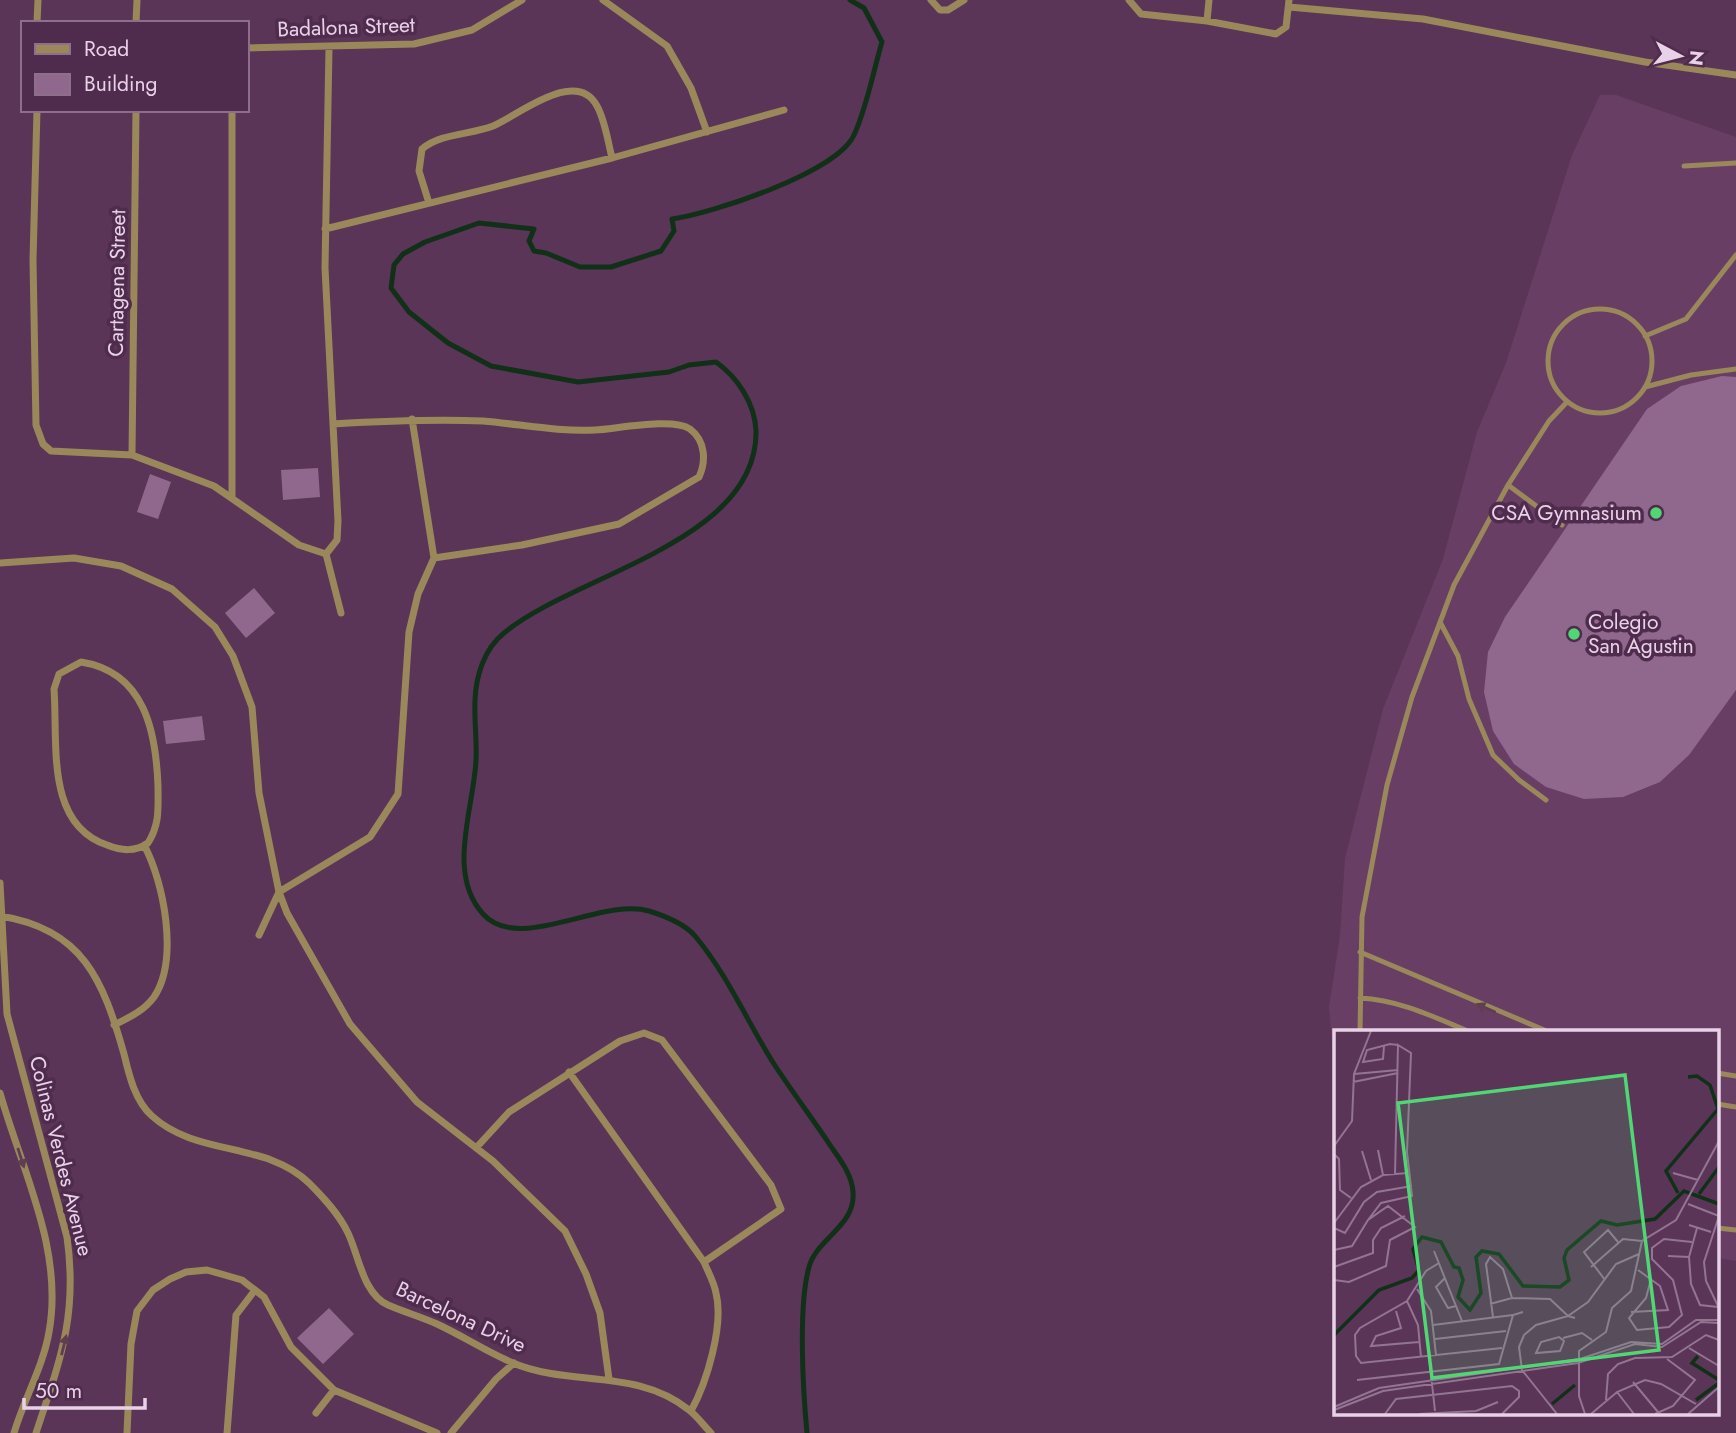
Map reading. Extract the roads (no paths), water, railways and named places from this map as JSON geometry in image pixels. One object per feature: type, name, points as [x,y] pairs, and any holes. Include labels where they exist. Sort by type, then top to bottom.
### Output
[{"type":"street","points":[[37,0],[37,21]]},
{"type":"street","points":[[136,21],[137,0]]},
{"type":"street","name":"Badalona Street","points":[[248,48],[414,44],[472,30],[522,0]]},
{"type":"street","points":[[603,0],[667,46],[691,88],[707,132]]},
{"type":"street","points":[[931,0],[940,9],[948,10],[964,0]]},
{"type":"street","points":[[1129,0],[1142,14],[1207,21],[1276,34],[1286,27],[1289,3],[1435,21],[1632,60],[1736,75]]},
{"type":"street","points":[[1207,21],[1209,0]]},
{"type":"street","points":[[326,554],[337,540],[325,229],[329,48]]},
{"type":"street","points":[[429,203],[419,171],[422,149],[432,141],[491,126],[559,91],[582,92],[597,105],[612,158]]},
{"type":"street","points":[[325,229],[612,158],[784,110]]},
{"type":"street","points":[[37,112],[33,260],[36,425],[43,444],[51,451],[132,455],[214,486],[299,545],[326,554]]},
{"type":"street","name":"Cartagena Street","points":[[132,455],[135,112]]},
{"type":"street","points":[[232,112],[232,497]]},
{"type":"street","points":[[333,425],[412,419],[592,430],[665,424],[689,428],[698,438],[704,465],[699,477],[619,524],[522,545],[434,558]]},
{"type":"street","points":[[258,935],[279,892],[370,837],[398,794],[409,632],[418,594],[434,558],[412,419]]},
{"type":"street","points":[[326,554],[341,613]]},
{"type":"street","points":[[0,563],[74,558],[121,566],[172,589],[215,626],[233,656],[252,707],[259,793],[279,892],[287,913],[350,1024],[417,1102],[476,1148],[565,1231],[586,1274],[600,1313],[610,1379]]},
{"type":"street","points":[[74,664],[90,664],[106,669],[140,702],[150,720],[155,741],[158,820],[153,835],[144,845],[119,849],[97,841],[81,832],[65,810],[61,794],[54,689],[59,674],[74,664]]},
{"type":"street","points":[[114,1025],[140,1011],[153,999],[163,969],[162,890],[144,845]]},
{"type":"street","name":"Colinas Verdes Avenue","points":[[0,883],[7,1014],[67,1237],[71,1265],[68,1332],[36,1433]]},
{"type":"street","name":"Barcelona Drive","points":[[0,916],[39,925],[68,942],[92,971],[138,1096],[159,1121],[190,1139],[267,1158],[293,1169],[330,1205],[347,1232],[367,1284],[384,1304],[436,1323],[514,1363],[558,1374],[641,1385],[691,1411],[711,1433]]},
{"type":"street","points":[[476,1148],[509,1112],[620,1041],[644,1034],[662,1040],[771,1185],[781,1209],[704,1262]]},
{"type":"street","points":[[569,1072],[704,1262],[716,1292],[719,1314],[703,1389],[691,1411]]},
{"type":"street","name":"Colinas Verdes Avenue","points":[[0,1093],[47,1238],[52,1288],[49,1335],[15,1433]]},
{"type":"street","points":[[127,1433],[131,1344],[137,1311],[143,1300],[170,1279],[186,1272],[207,1270],[223,1272],[264,1297],[291,1348],[334,1390],[437,1433]]},
{"type":"street","points":[[227,1433],[236,1315],[255,1290]]},
{"type":"street","points":[[451,1433],[514,1363]]},
{"type":"street","points":[[316,1413],[334,1390]]},
{"type":"lane","points":[[1684,166],[1736,163]]},
{"type":"lane","points":[[1645,336],[1686,319],[1736,255]]},
{"type":"lane","points":[[1591,310],[1612,310],[1631,320],[1645,336],[1652,359],[1645,387],[1633,401],[1612,412],[1589,412],[1567,402],[1554,386],[1548,365],[1551,343],[1571,318],[1591,310]]},
{"type":"lane","points":[[1645,387],[1691,374],[1736,369]]},
{"type":"lane","points":[[1360,1030],[1362,917],[1387,785],[1412,697],[1454,585],[1508,485],[1549,421],[1567,402]]},
{"type":"lane","points":[[1508,485],[1562,525]]},
{"type":"lane","points":[[1440,622],[1458,656],[1469,699],[1493,755],[1519,780],[1546,800]]},
{"type":"lane","points":[[1360,952],[1544,1030]]},
{"type":"lane","points":[[1360,998],[1384,999],[1404,1005],[1465,1030]]},
{"type":"lane","points":[[1718,1073],[1736,1076]]},
{"type":"lane","points":[[1718,1104],[1736,1107]]},
{"type":"lane","points":[[1718,1228],[1736,1230]]},
{"type":"waterway","points":[[807,1433],[802,1349],[803,1303],[813,1257],[843,1223],[852,1204],[852,1185],[843,1164],[774,1064],[727,982],[691,931],[661,915],[630,909],[608,911],[539,927],[499,925],[483,914],[472,898],[464,860],[476,760],[476,691],[479,672],[491,647],[504,633],[535,612],[657,552],[695,528],[727,501],[749,469],[756,431],[752,411],[738,383],[716,362],[689,365],[669,372],[578,382],[491,366],[448,343],[409,312],[391,288],[394,265],[403,254],[425,242],[479,223],[534,229],[529,241],[534,251],[580,267],[611,267],[661,251],[674,231],[672,219],[743,200],[800,177],[824,163],[843,149],[854,135],[882,42],[864,8],[850,0]]},
{"type":"place","name":"CSA Gymnasium","points":[[1656,513]]},
{"type":"place","name":"Colegio San Agustin","points":[[1574,634]]}]
